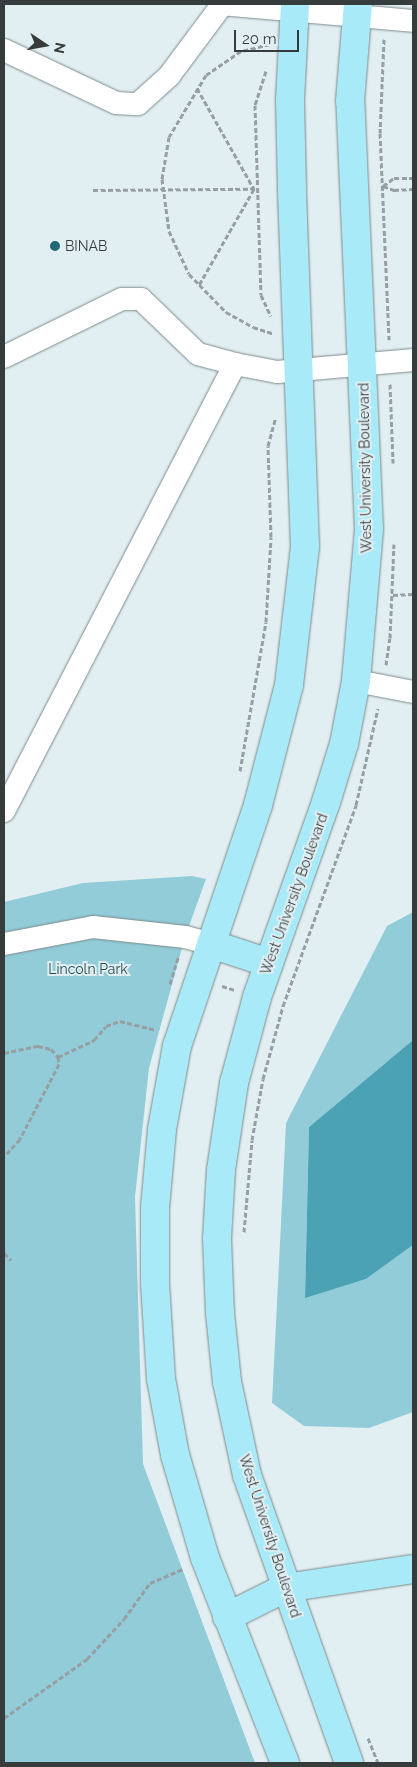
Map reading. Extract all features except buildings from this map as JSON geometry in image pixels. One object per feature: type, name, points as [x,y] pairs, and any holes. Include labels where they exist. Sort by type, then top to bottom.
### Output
[{"type":"main road","points":[[284,1763],[205,1558],[175,1454],[161,1379],[155,1284],[155,1208],[162,1129],[177,1046],[258,805],[289,686],[305,547],[288,371],[290,100],[288,8]]},
{"type":"main road","name":"West University Boulevard","points":[[349,1763],[285,1588],[247,1475],[227,1382],[220,1313],[217,1239],[221,1170],[234,1083],[257,997],[326,802],[344,744],[356,681],[369,529],[350,101],[357,10]]},
{"type":"main road","points":[[211,944],[269,963]]},
{"type":"main road","points":[[227,1617],[285,1588],[413,1569]]},
{"type":"lane","points":[[4,50],[116,103],[138,104],[169,76],[221,4],[357,10],[413,21]]},
{"type":"lane","points":[[4,357],[122,299],[141,299],[198,354],[235,364],[288,371],[363,366],[413,360]]},
{"type":"lane","points":[[4,811],[235,364]]},
{"type":"lane","points":[[356,681],[413,692]]},
{"type":"lane","points":[[4,944],[93,927],[185,937],[211,944]]},
{"type":"path","points":[[270,51],[270,44],[288,8]]},
{"type":"path","points":[[270,44],[259,44],[229,57],[206,75],[169,137],[164,158],[163,191],[175,249],[189,274],[226,312],[253,327],[276,335]]},
{"type":"path","points":[[267,67],[255,105],[256,189],[262,296],[272,319]]},
{"type":"path","points":[[197,88],[256,189]]},
{"type":"path","points":[[413,178],[394,178],[382,186],[394,190],[413,190]]},
{"type":"path","points":[[93,190],[256,189]]},
{"type":"path","points":[[199,285],[256,189]]},
{"type":"path","points":[[276,327],[276,335],[288,371]]},
{"type":"path","points":[[240,775],[241,752],[266,622],[271,538],[268,446],[276,412]]},
{"type":"path","points":[[393,595],[413,594]]},
{"type":"path","points":[[168,988],[185,937]]},
{"type":"path","points":[[174,971],[284,1006]]},
{"type":"path","points":[[58,1057],[94,1040],[106,1026],[120,1021],[155,1030]]},
{"type":"path","points":[[154,1040],[158,1022]]},
{"type":"path","points":[[4,1053],[38,1046],[51,1049],[58,1057],[56,1070],[40,1096],[26,1129],[4,1158]]},
{"type":"path","points":[[4,1253],[11,1260]]},
{"type":"path","points":[[4,1718],[86,1659],[124,1619],[150,1583],[205,1558]]},
{"type":"green space","name":"Lincoln Park","points":[[192,876],[206,879],[185,937],[149,1068],[135,1197],[143,1464],[255,1763],[4,1763],[4,902],[83,883]]},
{"type":"green space","points":[[413,912],[413,1040],[309,1127],[305,1297],[366,1279],[413,1245],[413,1412],[369,1428],[304,1426],[272,1403],[286,1123],[387,926]]},
{"type":"shaded area","points":[[413,1040],[413,1245],[366,1279],[305,1298],[309,1127]]},
{"type":"place","name":"BINAB","points":[[55,246]]}]
